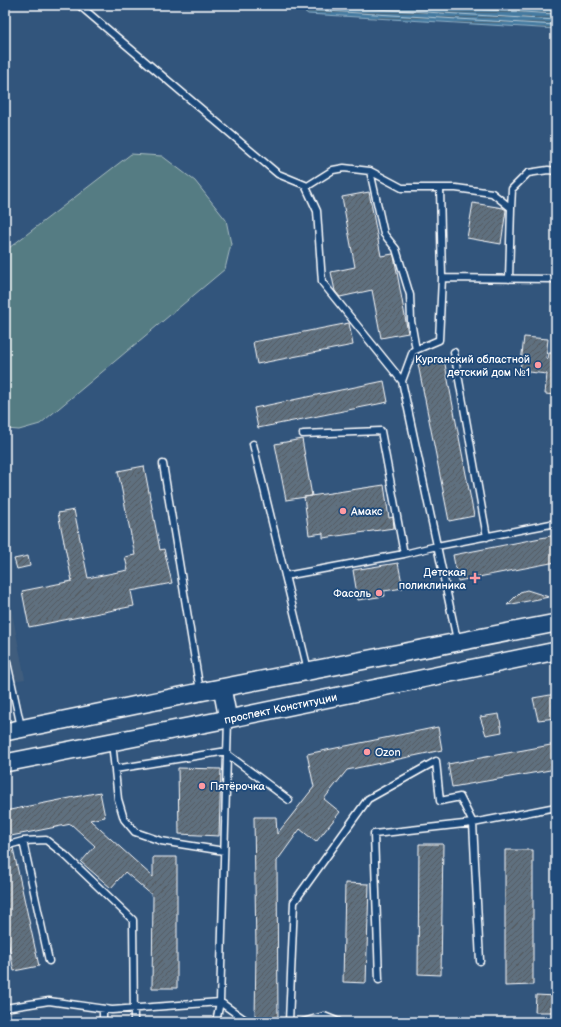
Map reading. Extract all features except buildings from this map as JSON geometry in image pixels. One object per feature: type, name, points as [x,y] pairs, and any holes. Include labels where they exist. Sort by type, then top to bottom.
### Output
[{"type":"main road","points":[[13,730],[556,623]]},
{"type":"main road","points":[[433,648],[439,675]]},
{"type":"main road","name":"проспект Конституции","points":[[5,763],[228,719],[556,651]]},
{"type":"main road","points":[[222,688],[228,719]]},
{"type":"lane","points":[[79,5],[278,174],[305,185],[317,211],[322,282],[402,381],[458,643]]},
{"type":"lane","points":[[306,187],[333,170],[344,168],[370,170],[402,188],[456,188],[492,193],[511,208]]},
{"type":"lane","points":[[370,170],[384,234],[396,249],[410,295],[411,321],[416,350]]},
{"type":"lane","points":[[509,279],[512,189],[528,173],[548,170],[556,171]]},
{"type":"lane","points":[[402,381],[413,351],[439,340],[442,278],[440,188]]},
{"type":"lane","points":[[442,278],[556,279]]},
{"type":"lane","points":[[454,352],[486,536]]},
{"type":"lane","points":[[303,434],[381,431],[404,554]]},
{"type":"lane","points":[[253,444],[308,672]]},
{"type":"lane","points":[[163,464],[200,692]]},
{"type":"lane","points":[[285,576],[404,554],[486,536],[556,523]]},
{"type":"lane","points":[[5,656],[13,730]]},
{"type":"lane","points":[[216,1022],[220,1002],[228,719]]},
{"type":"lane","points":[[112,742],[118,799],[124,819],[135,832],[161,841],[224,851]]},
{"type":"lane","points":[[115,769],[227,752],[289,800]]},
{"type":"lane","points":[[289,1022],[294,902],[368,799],[436,760],[440,800],[460,797],[473,823],[480,961]]},
{"type":"lane","points":[[379,980],[374,834],[473,823],[556,807]]},
{"type":"lane","points":[[5,846],[23,841],[46,840],[65,855],[134,920],[134,1022]]},
{"type":"lane","points":[[23,841],[49,961]]},
{"type":"lane","points":[[5,1008],[49,1001],[112,1010],[220,1002],[248,1022]]},
{"type":"lane","points":[[103,1009],[103,1022]]},
{"type":"lane","points":[[303,1022],[324,1016],[339,1022]]},
{"type":"shaded area","points":[[5,577],[25,679],[5,682]]},
{"type":"green space","points":[[131,154],[162,156],[195,181],[226,220],[231,244],[225,269],[40,424],[19,430],[5,429],[5,251]]},
{"type":"water","points":[[296,5],[556,5],[556,29],[308,14]]},
{"type":"place","name":"Курганский областной детский дом №1","points":[[538,365]]},
{"type":"place","name":"Амакс","points":[[343,511]]},
{"type":"place","name":"Детская поликлиника","points":[[475,578]]},
{"type":"place","name":"Фасоль","points":[[379,593]]},
{"type":"place","name":"Ozon","points":[[367,752]]},
{"type":"place","name":"Пятёрочка","points":[[202,786]]}]
